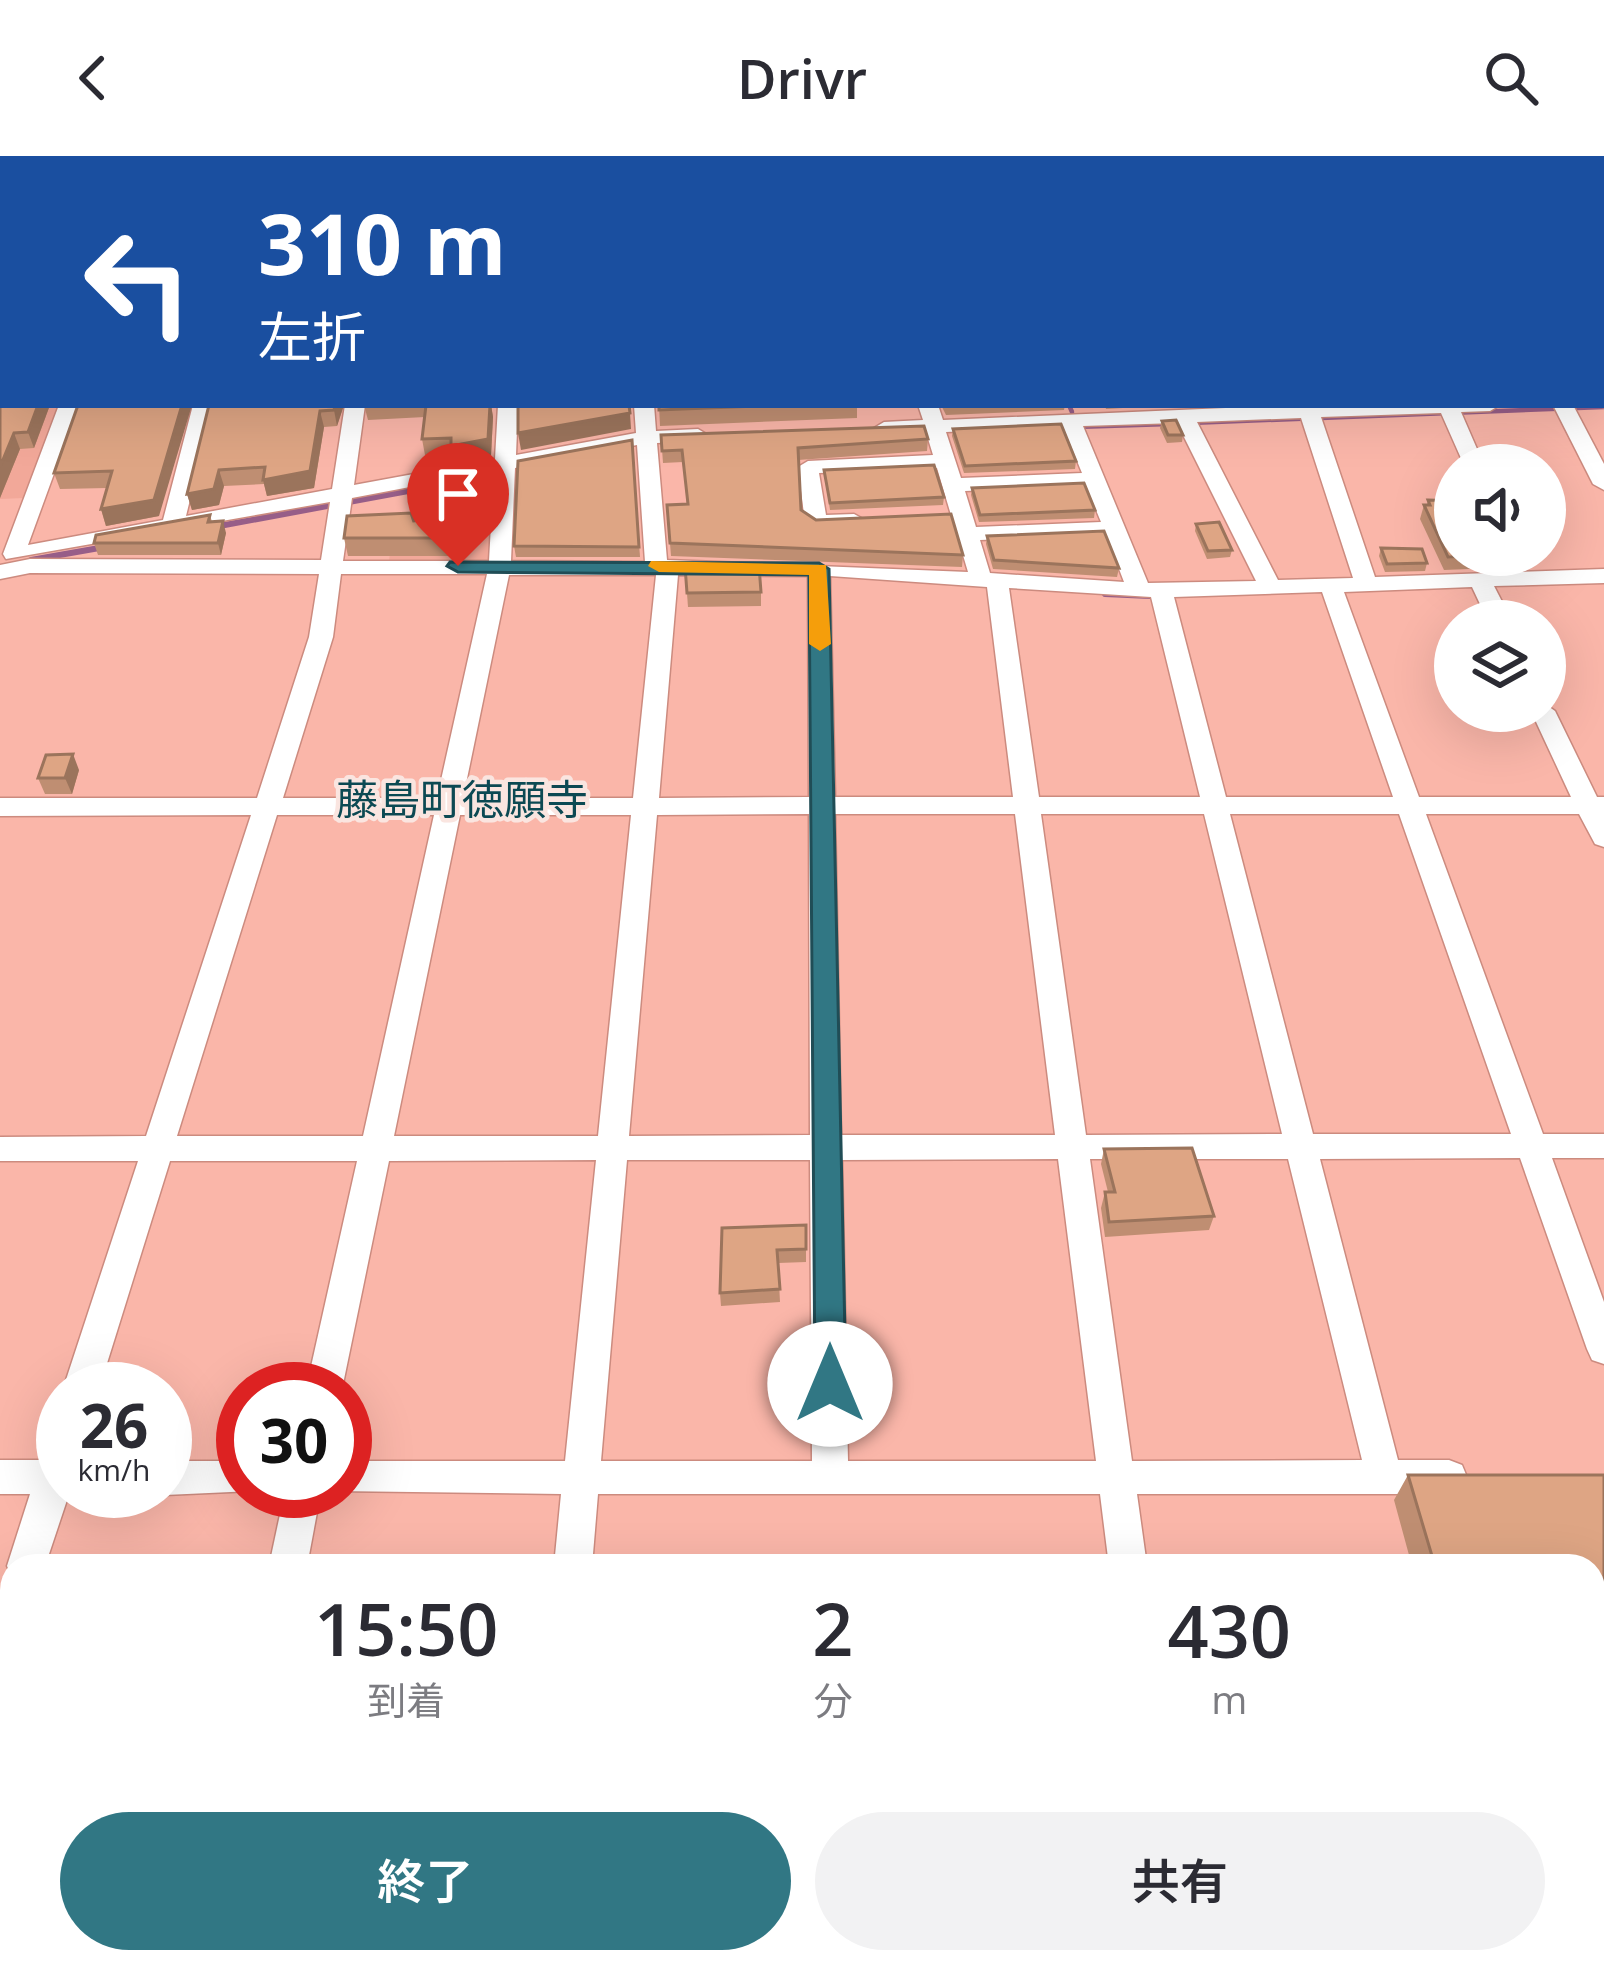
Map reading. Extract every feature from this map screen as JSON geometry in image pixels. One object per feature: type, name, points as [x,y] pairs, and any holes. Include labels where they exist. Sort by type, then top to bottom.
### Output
[{"type":"street","points":[[5,561],[68,408]]},
{"type":"street","points":[[173,525],[202,408]]},
{"type":"street","points":[[90,1362],[322,637],[355,408]]},
{"type":"street","points":[[329,1362],[500,566],[508,408]]},
{"type":"street","points":[[573,1554],[662,566],[644,408]]},
{"type":"street","points":[[1564,408],[1604,484]]},
{"type":"street","points":[[864,428],[1187,421],[1215,410],[1450,409],[1465,444]]},
{"type":"street","points":[[1310,413],[1366,584]]},
{"type":"street","points":[[1076,420],[1114,528],[1150,591],[1211,804],[1384,1476]]},
{"type":"street","points":[[1187,421],[1271,588]]},
{"type":"street","points":[[933,424],[952,484],[957,522],[989,580],[1077,1148],[1128,1554]]},
{"type":"street","points":[[5,561],[173,525],[647,442],[731,434]]},
{"type":"street","points":[[878,519],[816,521],[808,466],[945,461]]},
{"type":"street","points":[[952,484],[1095,479]]},
{"type":"street","points":[[957,522],[1114,528]]},
{"type":"street","points":[[5,561],[30,566],[819,569],[1150,591],[1604,576]]},
{"type":"street","points":[[819,569],[830,1148],[830,1478]]},
{"type":"street","points":[[1480,580],[1490,600]]},
{"type":"street","points":[[1330,586],[1604,1349]]},
{"type":"street","points":[[1555,732],[1596,805],[1604,838]]},
{"type":"street","points":[[0,807],[267,803],[1596,805]]},
{"type":"street","points":[[0,1149],[1604,1146]]},
{"type":"street","points":[[0,1477],[36,1471]]},
{"type":"street","points":[[372,1478],[1494,1478]]},
{"type":"street","points":[[30,1554],[42,1518]]},
{"type":"street","points":[[290,1554],[298,1518]]},
{"type":"shaded area","points":[[0,408],[57,408],[24,498],[0,499]]},
{"type":"shaded area","points":[[494,524],[494,559],[486,562],[389,562],[392,530]]},
{"type":"building","points":[[0,408],[37,408],[28,432],[14,433],[0,467]]},
{"type":"building","points":[[77,408],[181,408],[154,500],[101,509],[112,471],[54,473]]},
{"type":"building","points":[[208,408],[334,408],[320,411],[310,471],[263,480],[265,467],[219,470],[214,489],[187,494]]},
{"type":"building","points":[[426,408],[490,408],[488,439],[451,446],[451,438],[422,439]]},
{"type":"building","points":[[518,408],[629,408],[630,413],[518,433]]},
{"type":"building","points":[[1176,420],[1183,435],[1168,435],[1162,421]]},
{"type":"building","points":[[1061,424],[1076,461],[965,466],[953,429]]},
{"type":"building","points":[[924,426],[928,439],[798,448],[801,510],[816,520],[951,514],[963,555],[670,543],[667,505],[688,504],[682,450],[662,451],[661,435]]},
{"type":"building","points":[[632,440],[639,547],[514,546],[518,461]]},
{"type":"building","points":[[934,465],[944,497],[830,503],[824,470]]},
{"type":"building","points":[[1084,483],[1095,510],[980,515],[972,488]]},
{"type":"building","points":[[1428,500],[1434,500],[1434,527],[1424,505],[1430,505]]},
{"type":"building","points":[[458,511],[457,538],[344,538],[347,516],[411,513],[414,522],[415,513]]},
{"type":"building","points":[[210,515],[208,522],[223,521],[218,543],[94,543],[96,535]]},
{"type":"building","points":[[1219,522],[1232,550],[1208,551],[1196,524]]},
{"type":"building","points":[[1104,531],[1119,568],[994,560],[987,536]]},
{"type":"building","points":[[1381,548],[1422,549],[1427,563],[1387,564]]},
{"type":"building","points":[[685,566],[759,566],[761,592],[687,593]]},
{"type":"building","points":[[73,754],[65,778],[38,778],[46,755]]},
{"type":"building","points":[[1192,1148],[1214,1216],[1109,1222],[1105,1192],[1115,1192],[1104,1149]]},
{"type":"building","points":[[806,1225],[806,1249],[777,1250],[780,1289],[720,1293],[722,1228]]},
{"type":"building","points":[[1408,1475],[1604,1475],[1604,1554],[1431,1554]]},
{"type":"waterway","points":[[1070,408],[1072,412]]},
{"type":"waterway","points":[[1190,423],[1578,408]]},
{"type":"waterway","points":[[1076,427],[1169,424]]},
{"type":"waterway","points":[[214,527],[500,474]]},
{"type":"waterway","points":[[31,560],[105,547]]},
{"type":"waterway","points":[[1105,594],[1150,596]]},
{"type":"slow traffic","points":[[659,566],[819,569],[820,644]]},
{"type":"district","name":"藤島町徳願寺","points":[[462,798]]},
{"type":"route","points":[[458,566],[819,569],[830,1384]]}]
